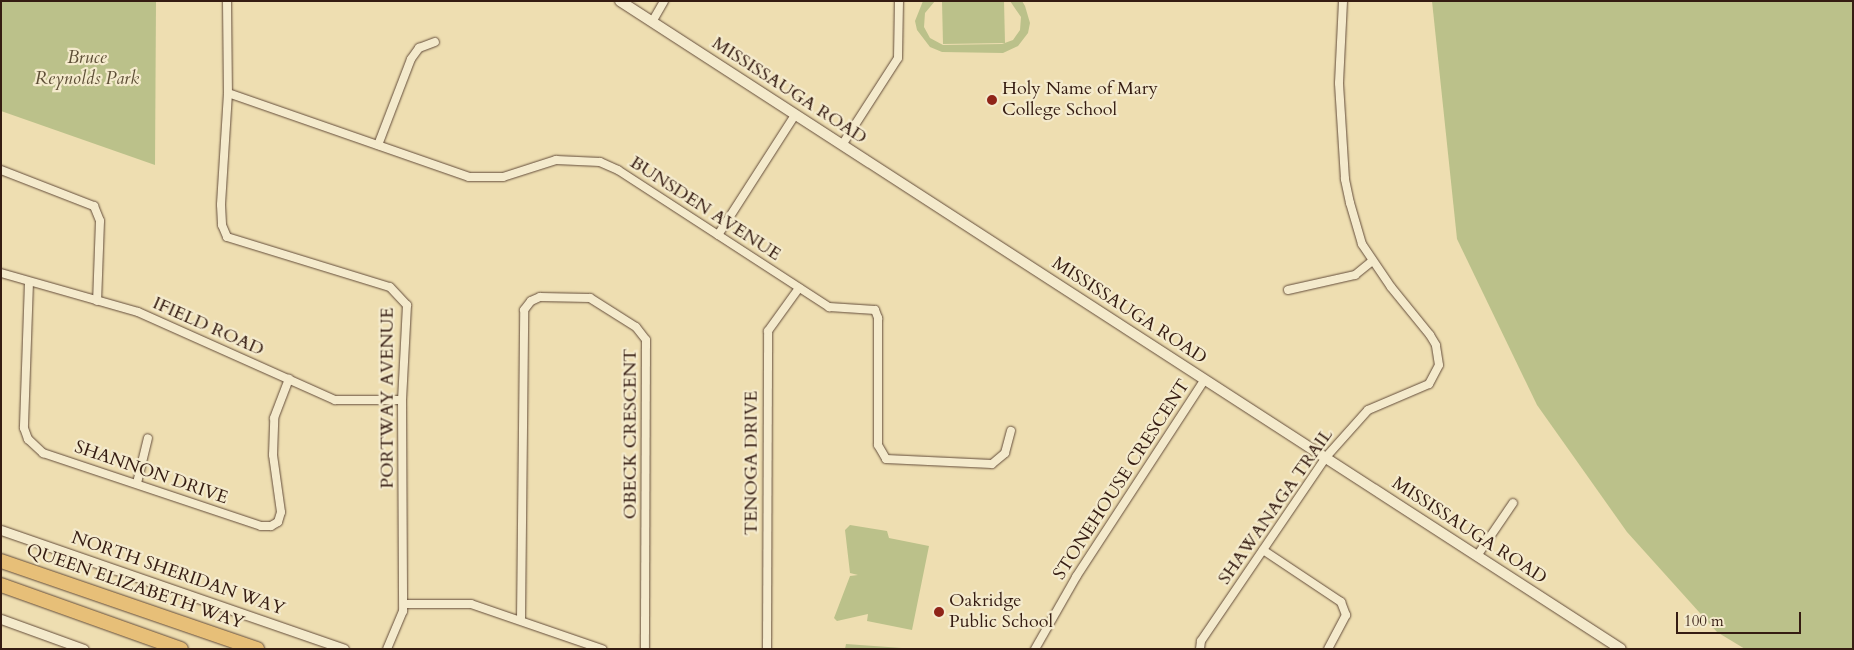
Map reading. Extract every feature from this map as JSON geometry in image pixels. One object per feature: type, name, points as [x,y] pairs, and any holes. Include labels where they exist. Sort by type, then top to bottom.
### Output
[{"type":"highway","name":"QUEEN ELIZABETH WAY","points":[[1,560],[257,649]]},
{"type":"highway","points":[[1,585],[182,649]]},
{"type":"main road","name":"MISSISSAUGA ROAD","points":[[620,1],[1621,649]]},
{"type":"street","name":"PORTWAY AVENUE","points":[[227,1],[228,93],[221,205],[222,225],[228,237],[390,287],[399,294],[406,305],[402,400],[404,604],[387,649]]},
{"type":"street","points":[[652,22],[664,1]]},
{"type":"street","points":[[842,145],[898,58],[899,1]]},
{"type":"street","name":"SHAWANAGA TRAIL","points":[[1200,649],[1201,641],[1326,457],[1368,410],[1429,384],[1439,365],[1436,345],[1430,335],[1372,262],[1358,231],[1345,179],[1339,83],[1343,1]]},
{"type":"street","points":[[378,144],[410,59],[419,48],[435,42]]},
{"type":"street","name":"BUNSDEN AVENUE","points":[[228,93],[469,177],[503,177],[556,160],[600,162],[618,170],[829,307],[874,310],[878,318],[878,445],[886,460],[992,464],[1005,454],[1011,430]]},
{"type":"street","points":[[718,235],[795,115]]},
{"type":"street","points":[[1,170],[94,206],[100,221],[97,301]]},
{"type":"street","points":[[1288,290],[1355,275],[1372,262]]},
{"type":"street","name":"IFIELD ROAD","points":[[1,273],[138,312],[335,400],[402,400]]},
{"type":"street","name":"SHANNON DRIVE","points":[[29,282],[23,414],[28,439],[42,453],[261,526],[278,522],[280,498],[272,436],[278,402],[288,379]]},
{"type":"street","name":"TENOGA DRIVE","points":[[767,649],[768,331],[799,288]]},
{"type":"street","name":"OBECK CRESCENT","points":[[521,619],[524,310],[530,302],[540,297],[590,298],[636,328],[646,340],[645,649]]},
{"type":"street","name":"STONEHOUSE CRESCENT","points":[[1035,649],[1076,577],[1205,379]]},
{"type":"street","points":[[136,483],[148,438]]},
{"type":"street","points":[[1477,556],[1513,503]]},
{"type":"street","name":"NORTH SHERIDAN WAY","points":[[1,530],[344,649]]},
{"type":"street","points":[[1263,550],[1341,602],[1346,615],[1328,649]]},
{"type":"street","points":[[404,604],[471,604],[521,619],[602,649]]},
{"type":"street","points":[[1,619],[84,649]]},
{"type":"green space","name":"Bruce Reynolds Park","points":[[1,1],[156,1],[155,165],[1,111]]},
{"type":"green space","points":[[923,1],[935,1],[925,13],[924,27],[930,38],[943,45],[1002,44],[1013,40],[1020,30],[1021,17],[1010,1],[1022,1],[1025,6],[1030,23],[1028,33],[1018,46],[1003,53],[942,52],[930,47],[917,30],[915,21]]},
{"type":"green space","points":[[942,1],[1004,1],[1005,43],[943,44]]},
{"type":"green space","points":[[1432,1],[1853,1],[1853,649],[1745,649],[1717,632],[1627,532],[1537,405],[1457,239]]},
{"type":"green space","points":[[850,525],[887,531],[889,538],[929,546],[912,630],[867,621],[868,614],[837,621],[834,618],[850,576],[858,575],[850,573],[845,530]]},
{"type":"green space","points":[[846,644],[902,648],[902,649],[845,649]]},
{"type":"place","name":"Holy Name of Mary College School","points":[[992,100]]},
{"type":"place","name":"Oakridge Public School","points":[[939,612]]}]
